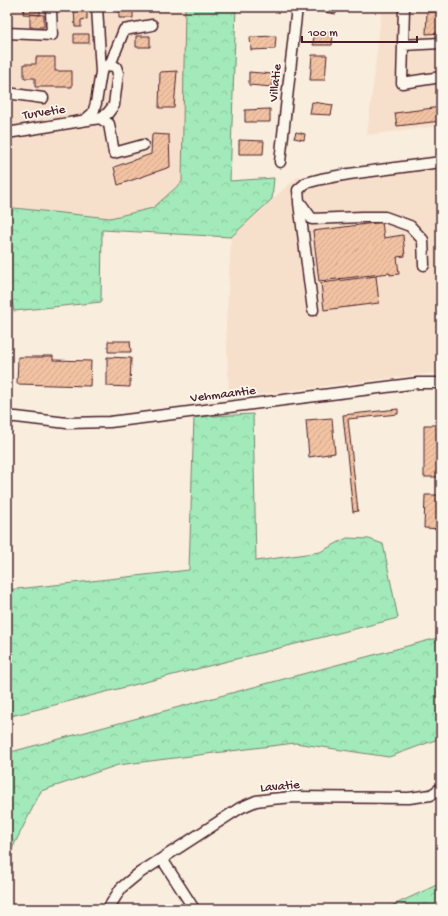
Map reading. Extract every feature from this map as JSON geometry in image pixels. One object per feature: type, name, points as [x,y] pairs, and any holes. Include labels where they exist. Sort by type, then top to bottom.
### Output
[{"type":"street","name":"Turvetie","points":[[85,120],[92,113],[96,103],[101,72],[97,7]]},
{"type":"street","name":"Villatie","points":[[280,162],[297,7]]},
{"type":"street","points":[[404,7],[402,84],[441,77]]},
{"type":"street","points":[[7,33],[52,34],[51,11]]},
{"type":"street","points":[[110,65],[124,30],[152,25]]},
{"type":"street","points":[[403,45],[441,43]]},
{"type":"street","points":[[101,72],[105,67],[110,65],[116,67],[118,73],[114,105],[108,113],[100,118],[109,124],[114,154],[143,145]]},
{"type":"street","points":[[7,94],[43,98]]},
{"type":"street","name":"Turvetie","points":[[7,132],[100,118]]},
{"type":"street","points":[[7,125],[7,132]]},
{"type":"street","points":[[313,310],[298,190],[306,183],[321,179],[441,162]]},
{"type":"street","points":[[299,201],[312,219],[385,217],[410,226],[423,240],[424,265]]},
{"type":"street","name":"Vehmaantie","points":[[7,417],[67,423],[110,422],[410,384],[441,383]]},
{"type":"street","name":"Lavatie","points":[[108,909],[121,888],[138,874],[240,808],[256,801],[294,797],[409,798],[431,794],[441,788]]},
{"type":"street","points":[[162,859],[194,909]]},
{"type":"shaded area","points":[[7,7],[188,7],[182,182],[153,208],[110,218],[14,208],[7,210]]},
{"type":"shaded area","points":[[382,7],[441,7],[441,126],[367,135]]},
{"type":"shaded area","points":[[441,155],[441,372],[229,398],[226,325],[231,237],[297,177]]},
{"type":"green space","points":[[185,7],[236,7],[230,181],[274,178],[272,199],[231,237],[102,230],[101,302],[14,311],[7,279],[7,210],[14,208],[110,218],[153,208],[182,182]]},
{"type":"green space","points":[[253,414],[256,561],[320,552],[347,538],[369,539],[383,544],[398,618],[7,717],[7,590],[189,570],[194,417]]},
{"type":"green space","points":[[441,637],[441,738],[389,757],[295,743],[118,765],[41,791],[7,859],[7,753]]},
{"type":"green space","points":[[441,883],[441,909],[385,909]]},
{"type":"building","points":[[24,7],[45,8],[40,8],[40,15],[23,14]]},
{"type":"building","points":[[74,7],[87,7],[87,19],[81,20],[81,27],[75,27]]},
{"type":"building","points":[[119,7],[143,7],[143,11],[133,11],[133,18],[119,18]]},
{"type":"building","points":[[318,7],[337,7],[336,14],[317,11]]},
{"type":"building","points":[[427,12],[441,12],[441,33],[426,34]]},
{"type":"building","points":[[30,14],[44,15],[44,27],[30,27]]},
{"type":"building","points":[[314,32],[333,33],[332,45],[313,45]]},
{"type":"building","points":[[74,34],[89,34],[89,43],[74,43]]},
{"type":"building","points":[[136,36],[150,36],[150,47],[136,47]]},
{"type":"building","points":[[276,36],[275,49],[251,50],[250,37]]},
{"type":"building","points":[[312,55],[327,55],[325,80],[310,80]]},
{"type":"building","points":[[36,57],[55,57],[55,71],[72,71],[72,87],[35,87],[35,78],[24,78],[24,64],[36,64]]},
{"type":"building","points":[[177,71],[174,108],[159,108],[160,72]]},
{"type":"building","points":[[249,72],[273,74],[272,87],[249,85]]},
{"type":"building","points":[[312,102],[333,105],[331,115],[310,114]]},
{"type":"building","points":[[441,107],[441,121],[397,126],[395,113]]},
{"type":"building","points":[[270,109],[270,122],[245,122],[245,110]]},
{"type":"building","points":[[296,132],[305,134],[304,140],[294,138]]},
{"type":"building","points":[[152,134],[169,135],[170,167],[118,185],[114,167],[151,154]]},
{"type":"building","points":[[239,140],[264,141],[263,154],[239,154]]},
{"type":"building","points":[[382,222],[384,238],[403,235],[405,256],[397,257],[399,274],[390,275],[390,273],[319,281],[313,231]]},
{"type":"building","points":[[376,276],[379,303],[324,310],[321,283]]},
{"type":"building","points":[[108,341],[130,341],[131,352],[108,352]]},
{"type":"building","points":[[53,356],[53,360],[91,361],[90,386],[17,384],[18,357]]},
{"type":"building","points":[[107,357],[131,358],[130,387],[107,386]]},
{"type":"building","points":[[398,409],[398,414],[348,419],[358,511],[353,512],[343,415]]},
{"type":"building","points":[[332,418],[335,453],[309,457],[306,420]]},
{"type":"building","points":[[424,425],[441,425],[441,477],[424,477]]},
{"type":"building","points":[[425,495],[441,495],[441,529],[424,528]]}]
